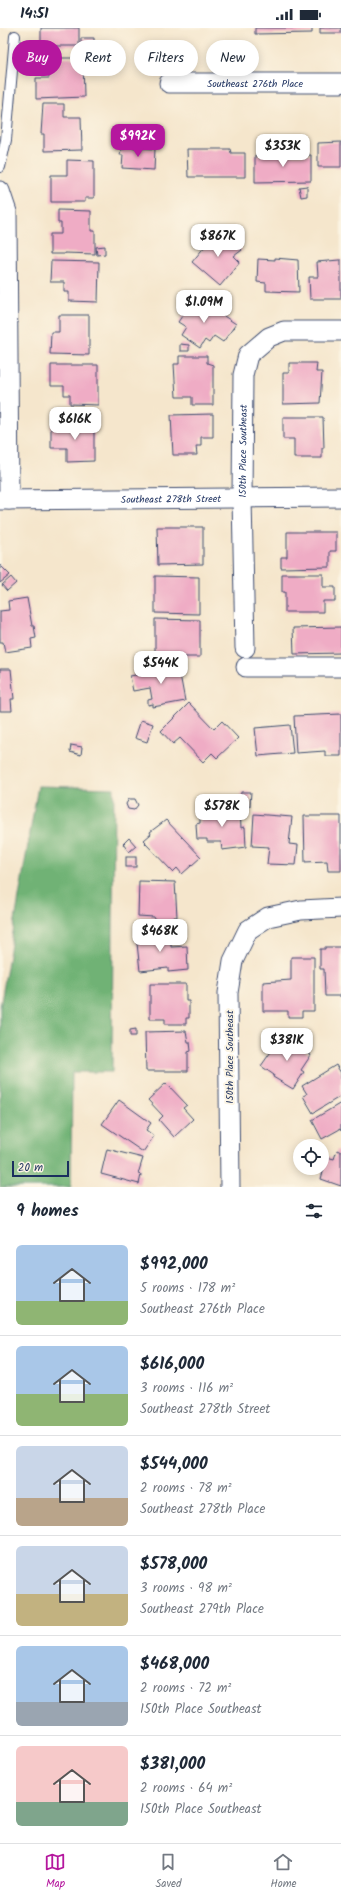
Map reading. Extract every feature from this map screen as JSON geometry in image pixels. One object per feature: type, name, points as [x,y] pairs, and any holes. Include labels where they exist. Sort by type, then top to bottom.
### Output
[{"type":"street","name":"Southeast 276th Place","points":[[169,83],[341,83]]},
{"type":"street","points":[[0,191],[7,212],[4,298],[4,500]]},
{"type":"street","name":"150th Place Southeast","points":[[245,648],[242,498],[244,374],[248,355],[269,337],[284,331],[341,331]]},
{"type":"street","name":"Southeast 278th Street","points":[[4,500],[341,497]]},
{"type":"street","points":[[246,666],[341,667]]},
{"type":"street","name":"150th Place Southeast","points":[[230,1187],[228,993],[233,961],[248,930],[268,917],[300,910],[341,908]]},
{"type":"lane","points":[[0,167],[6,140],[16,36]]},
{"type":"green space","points":[[38,786],[114,788],[112,1072],[72,1072],[71,1187],[0,1187],[0,1008]]},
{"type":"building","points":[[41,28],[79,28],[79,40],[70,40],[70,46],[62,46],[62,40],[41,40]]},
{"type":"building","points":[[255,28],[312,28],[312,33],[255,34]]},
{"type":"building","points":[[320,28],[341,28],[341,33],[320,33]]},
{"type":"building","points":[[81,38],[94,38],[94,40],[81,40]]},
{"type":"building","points":[[62,58],[70,58],[70,76],[83,76],[84,97],[36,99],[36,78],[49,78],[49,76],[62,76]]},
{"type":"building","points":[[43,104],[64,104],[64,117],[81,117],[82,150],[44,151],[44,134],[41,134]]},
{"type":"building","points":[[341,142],[341,167],[318,167],[318,143]]},
{"type":"building","points":[[126,147],[155,149],[154,170],[122,168],[123,155],[120,155],[121,149],[125,149]]},
{"type":"building","points":[[187,149],[230,149],[231,153],[245,153],[245,177],[188,177]]},
{"type":"building","points":[[255,155],[311,155],[311,181],[255,182]]},
{"type":"building","points":[[67,160],[94,161],[94,198],[85,198],[85,202],[51,202],[51,175],[67,175]]},
{"type":"building","points":[[307,186],[307,196],[301,197],[299,187]]},
{"type":"building","points":[[58,210],[91,211],[91,231],[95,231],[95,254],[50,254],[50,234],[61,234],[61,223],[58,223]]},
{"type":"building","points":[[221,232],[242,250],[234,256],[240,262],[220,286],[192,262],[206,245],[204,244],[211,236],[215,239]]},
{"type":"building","points":[[105,246],[105,254],[97,255],[96,247]]},
{"type":"building","points":[[275,258],[298,260],[299,292],[266,291],[266,283],[257,282],[258,259],[275,260]]},
{"type":"building","points":[[341,260],[341,299],[310,299],[309,277],[318,277],[317,262]]},
{"type":"building","points":[[51,261],[99,262],[98,302],[69,301],[69,292],[64,292],[64,282],[50,282]]},
{"type":"building","points":[[195,297],[236,324],[223,342],[214,336],[209,343],[205,340],[200,348],[181,335],[186,327],[178,322]]},
{"type":"building","points":[[59,315],[89,315],[89,355],[50,354],[51,332],[59,332]]},
{"type":"building","points":[[180,344],[189,345],[189,351],[180,351]]},
{"type":"building","points":[[179,356],[207,356],[207,363],[213,365],[213,405],[192,405],[192,397],[176,397],[174,364],[179,364]]},
{"type":"building","points":[[289,363],[317,363],[316,372],[322,372],[320,403],[283,404],[283,373],[289,373]]},
{"type":"building","points":[[51,365],[98,365],[98,405],[70,404],[70,395],[64,395],[64,386],[51,386]]},
{"type":"building","points":[[213,414],[213,437],[201,437],[201,446],[196,446],[197,455],[173,455],[171,415]]},
{"type":"building","points":[[283,417],[323,417],[324,448],[322,448],[322,458],[294,458],[294,439],[283,439]]},
{"type":"building","points":[[51,425],[94,425],[94,461],[67,462],[67,448],[51,448]]},
{"type":"building","points":[[157,527],[203,527],[203,564],[158,565]]},
{"type":"building","points":[[287,532],[336,532],[336,551],[330,551],[330,567],[281,568],[281,557],[287,557]]},
{"type":"building","points":[[0,565],[10,575],[0,583]]},
{"type":"building","points":[[282,574],[323,574],[323,587],[335,587],[335,601],[323,601],[323,612],[285,612],[285,592],[282,592]]},
{"type":"building","points":[[155,576],[199,577],[199,614],[155,613]]},
{"type":"building","points":[[11,577],[16,583],[7,591],[2,585]]},
{"type":"building","points":[[27,598],[32,626],[34,626],[36,638],[31,639],[32,648],[5,652],[3,642],[0,642],[0,611],[9,610],[8,601]]},
{"type":"building","points":[[155,619],[200,620],[200,657],[155,657]]},
{"type":"building","points":[[341,627],[341,653],[294,654],[293,628]]},
{"type":"building","points":[[178,664],[185,701],[153,707],[153,704],[148,705],[148,700],[152,699],[150,688],[133,691],[130,676],[147,673],[146,670]]},
{"type":"building","points":[[0,669],[11,669],[14,699],[11,699],[12,711],[0,711]]},
{"type":"building","points":[[189,703],[214,729],[222,721],[238,738],[217,758],[212,753],[203,762],[180,738],[173,744],[161,731]]},
{"type":"building","points":[[341,714],[341,756],[325,756],[325,751],[296,753],[294,716]]},
{"type":"building","points":[[141,720],[153,724],[147,742],[135,738]]},
{"type":"building","points":[[290,725],[293,753],[258,756],[255,728]]},
{"type":"building","points":[[71,745],[82,747],[81,755],[70,752]]},
{"type":"building","points":[[241,792],[251,792],[250,806],[240,806]]},
{"type":"building","points":[[129,799],[135,799],[138,805],[134,810],[128,809],[126,804]]},
{"type":"building","points":[[240,808],[241,828],[245,827],[246,847],[222,850],[221,842],[207,842],[207,839],[197,839],[196,824],[200,823],[200,812]]},
{"type":"building","points":[[254,814],[292,817],[289,844],[298,845],[296,865],[267,864],[269,847],[252,846]]},
{"type":"building","points":[[304,816],[341,816],[341,871],[328,871],[327,861],[305,862]]},
{"type":"building","points":[[166,820],[201,857],[182,874],[177,868],[173,872],[145,843],[146,842],[144,840],[151,834],[150,832]]},
{"type":"building","points":[[129,838],[136,846],[129,852],[123,844]]},
{"type":"building","points":[[126,857],[136,857],[136,867],[126,867]]},
{"type":"building","points":[[139,881],[175,882],[177,917],[174,917],[174,922],[156,921],[154,917],[138,916]]},
{"type":"building","points":[[166,931],[167,942],[171,941],[171,947],[187,946],[188,970],[168,972],[168,968],[140,971],[136,934]]},
{"type":"building","points":[[325,947],[341,947],[341,996],[325,996],[324,969],[320,969],[320,949],[325,949]]},
{"type":"building","points":[[291,957],[314,957],[314,1011],[302,1011],[302,1017],[288,1017],[288,1011],[263,1011],[263,982],[291,980]]},
{"type":"building","points":[[150,984],[186,984],[186,1001],[189,1001],[189,1018],[186,1018],[186,1024],[165,1024],[165,1019],[150,1019]]},
{"type":"building","points":[[136,1029],[136,1036],[130,1036],[130,1030]]},
{"type":"building","points":[[186,1031],[188,1042],[190,1042],[191,1051],[188,1052],[188,1071],[146,1071],[145,1032]]},
{"type":"building","points":[[282,1036],[311,1055],[301,1070],[304,1072],[293,1089],[273,1077],[274,1075],[261,1066]]},
{"type":"building","points":[[336,1065],[341,1073],[341,1096],[313,1113],[303,1096],[307,1094],[302,1086]]},
{"type":"building","points":[[166,1083],[187,1105],[183,1108],[193,1119],[174,1137],[159,1120],[163,1116],[148,1100]]},
{"type":"building","points":[[119,1100],[151,1123],[146,1130],[154,1136],[143,1152],[102,1124]]},
{"type":"building","points":[[341,1103],[341,1131],[340,1129],[322,1139],[312,1120]]},
{"type":"building","points":[[107,1149],[143,1158],[138,1174],[141,1175],[139,1184],[101,1174]]},
{"type":"building","points":[[337,1150],[341,1152],[341,1186],[321,1179],[322,1175],[329,1175],[329,1158],[334,1159]]}]
